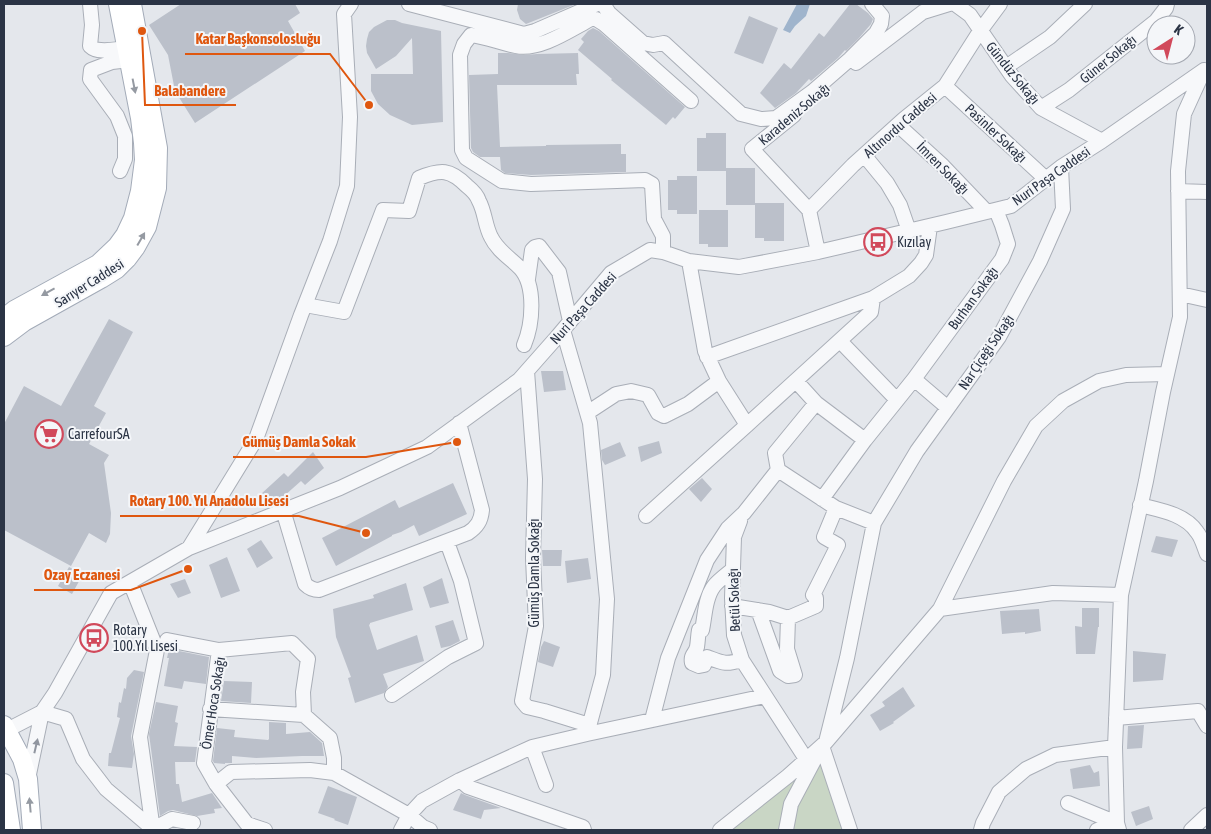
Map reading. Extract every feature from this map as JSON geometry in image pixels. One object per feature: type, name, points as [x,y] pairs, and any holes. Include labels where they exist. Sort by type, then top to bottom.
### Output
[{"type":"main road","name":"Sarıyer Caddesi","points":[[4,318],[14,310],[98,264],[117,246],[133,218],[140,191],[144,160],[140,118],[128,54],[129,4]]},
{"type":"main road","name":"Sarıyer Caddesi","points":[[4,337],[24,322],[117,269],[127,260],[147,227],[158,188],[158,148],[129,4]]},
{"type":"main road","points":[[5,731],[22,759],[28,779],[32,830]]},
{"type":"main road","points":[[11,830],[4,783],[12,777],[18,776],[28,779]]},
{"type":"street","points":[[90,4],[92,25],[90,46],[94,50],[128,54]]},
{"type":"street","points":[[409,4],[524,34],[597,4]]},
{"type":"street","points":[[603,4],[609,13],[643,43],[653,45],[664,43],[742,114],[761,119],[776,118],[812,92],[876,33],[881,24],[882,16],[872,4]]},
{"type":"street","name":"Gündüz Sokağı","points":[[955,4],[970,15],[1006,67],[1041,108],[1102,141]]},
{"type":"street","name":"Altınordu Caddesi","points":[[809,210],[864,155],[946,86],[980,31],[1000,4]]},
{"type":"street","points":[[1006,67],[1050,37],[1085,4]]},
{"type":"street","name":"Güner Sokağı","points":[[1041,108],[1069,90],[1156,21],[1167,4]]},
{"type":"street","name":"Karadeniz Sokağı","points":[[809,210],[752,150],[846,71],[923,12],[941,5]]},
{"type":"street","points":[[189,548],[256,438],[330,241],[347,186],[350,117],[345,7]]},
{"type":"street","points":[[663,252],[663,236],[654,219],[652,184],[645,180],[531,184],[502,181],[466,158],[462,150],[460,55],[464,44],[471,35],[483,36],[529,48],[542,44],[591,19],[596,19],[691,101]]},
{"type":"street","points":[[120,171],[125,159],[125,136],[117,116],[90,79],[91,70],[128,54]]},
{"type":"street","points":[[1118,827],[1115,747],[1121,595],[1180,316],[1178,171],[1184,114],[1206,66]]},
{"type":"street","name":"Nuri Paşa Caddesi","points":[[42,712],[111,593],[189,548],[340,488],[427,447],[519,380],[611,273],[650,250],[663,252],[690,261],[739,267],[818,252],[1011,206],[1061,167],[1102,141],[1206,66]]},
{"type":"street","name":"Pasinler Sokağı","points":[[946,86],[1046,179]]},
{"type":"street","name":"İmren Sokağı","points":[[898,125],[991,211]]},
{"type":"street","points":[[864,155],[887,182],[900,205],[909,231]]},
{"type":"street","name":"Nar Çiçeği Sokağı","points":[[824,744],[846,658],[874,523],[917,451],[999,337],[1040,261],[1064,209],[1061,167]]},
{"type":"street","points":[[305,305],[344,312],[383,210],[409,211],[419,178],[431,173],[451,173],[461,179],[474,192],[480,201],[490,236],[496,246],[521,269],[528,279],[532,294],[530,320],[527,339],[524,345]]},
{"type":"street","points":[[1178,192],[1207,192]]},
{"type":"street","points":[[809,210],[818,252]]},
{"type":"street","name":"Burhan Sokağı","points":[[822,499],[864,440],[914,379],[1002,259],[1008,244],[991,211]]},
{"type":"street","points":[[708,357],[873,298],[909,276],[921,263],[926,255],[930,226]]},
{"type":"street","points":[[401,830],[410,815],[422,801],[460,780],[532,746],[588,730],[603,675],[607,599],[590,423],[567,326],[559,272],[539,246],[532,250],[528,279]]},
{"type":"street","points":[[690,261],[705,352],[719,381],[747,425]]},
{"type":"street","points":[[1180,294],[1207,300]]},
{"type":"street","points":[[646,516],[871,312],[873,298]]},
{"type":"street","points":[[840,341],[897,400]]},
{"type":"street","name":"Gümüş Damla Sokağı","points":[[527,371],[535,479],[534,558],[536,626],[522,701],[527,708],[544,711],[588,730],[652,720],[765,696]]},
{"type":"street","points":[[720,830],[788,776],[824,744],[940,609],[1004,481],[1036,426],[1064,401],[1099,381],[1126,375],[1167,374]]},
{"type":"street","points":[[914,379],[948,408]]},
{"type":"street","points":[[587,413],[616,394],[631,391],[648,395],[658,413],[664,416],[688,404],[719,381]]},
{"type":"street","points":[[796,381],[816,402],[864,440]]},
{"type":"street","points":[[816,402],[775,453],[778,470],[836,508],[874,523]]},
{"type":"street","points":[[283,510],[305,584],[314,590],[320,590],[468,533],[479,523],[482,510],[460,423]]},
{"type":"street","points":[[652,720],[668,658],[707,560],[728,528],[744,513],[778,470]]},
{"type":"street","points":[[1140,505],[1163,511],[1185,520],[1197,532],[1207,554]]},
{"type":"street","points":[[732,606],[758,610],[788,618],[816,606],[814,595],[838,545],[824,537],[836,508]]},
{"type":"street","name":"Betül Sokağı","points":[[744,513],[734,537],[732,570],[734,635],[742,660],[806,759]]},
{"type":"street","points":[[392,695],[448,657],[476,643],[461,581],[447,542]]},
{"type":"street","points":[[732,570],[712,588],[707,602],[702,630],[699,630],[696,651],[691,660],[692,663],[699,666],[704,665],[707,657],[726,664],[742,660]]},
{"type":"street","points":[[130,582],[157,650],[140,737],[153,830]]},
{"type":"street","points":[[940,609],[1052,593],[1121,595]]},
{"type":"street","points":[[758,610],[780,671],[788,676],[794,675],[787,649],[788,618]]},
{"type":"street","points":[[167,640],[219,650]]},
{"type":"street","name":"Ömer Hoca Sokağı","points":[[265,830],[247,824],[216,784],[204,763],[219,650],[292,642],[308,659],[303,692],[304,715]]},
{"type":"street","points":[[210,709],[304,715],[330,738],[334,758],[334,773]]},
{"type":"street","points":[[1116,718],[1198,711],[1207,726]]},
{"type":"street","points":[[5,731],[42,712],[66,719],[83,759],[106,790],[153,830]]},
{"type":"street","points":[[28,779],[42,712]]},
{"type":"street","points":[[786,830],[791,804],[824,744]]},
{"type":"street","points":[[824,744],[850,830]]},
{"type":"street","points":[[532,746],[546,785]]},
{"type":"street","points":[[982,830],[982,823],[999,792],[1026,769],[1054,755],[1115,747]]},
{"type":"street","points":[[216,784],[231,772],[310,770],[334,773],[410,815],[423,827],[430,830]]},
{"type":"street","points":[[460,780],[468,787],[583,827],[584,830]]},
{"type":"street","points":[[1068,803],[1118,827]]},
{"type":"street","points":[[1191,830],[1207,815]]},
{"type":"street","points":[[153,830],[172,819],[193,823]]},
{"type":"street","points":[[1097,830],[1118,827]]},
{"type":"green space","points":[[820,758],[844,830],[731,830]]},
{"type":"water","points":[[797,4],[810,4],[806,16],[790,33],[783,30]]},
{"type":"building","points":[[181,4],[295,4],[300,13],[288,21],[305,51],[195,123],[175,91],[168,55],[149,25]]},
{"type":"building","points":[[518,4],[576,4],[526,24],[520,19],[517,10]]},
{"type":"building","points":[[850,4],[856,4],[868,13],[873,19],[871,24],[838,58],[811,81],[809,79],[796,93],[775,108],[760,93],[784,63],[791,69],[819,33],[824,37]]},
{"type":"building","points":[[749,16],[778,28],[763,64],[734,53]]},
{"type":"building","points":[[387,20],[395,20],[441,31],[443,122],[412,125],[390,115],[378,104],[371,91],[371,74],[413,74],[412,38],[396,56],[376,69],[367,53],[366,46],[369,32]]},
{"type":"building","points":[[593,28],[599,31],[685,107],[675,119],[673,117],[666,125],[578,50],[584,42],[581,39]]},
{"type":"building","points":[[498,53],[525,55],[578,53],[579,74],[576,74],[577,85],[497,85],[500,147],[621,144],[621,154],[626,154],[626,172],[531,175],[505,173],[501,170],[500,157],[480,157],[473,152],[471,148],[469,75],[498,74]]},
{"type":"building","points":[[706,133],[726,133],[726,171],[697,171],[697,138],[706,138]]},
{"type":"building","points":[[726,168],[755,168],[755,203],[784,203],[784,241],[764,241],[764,238],[755,238],[755,205],[726,205]]},
{"type":"building","points":[[677,176],[697,176],[697,214],[677,214],[677,210],[668,210],[668,180],[677,180]]},
{"type":"building","points":[[699,210],[728,210],[728,247],[708,247],[708,244],[699,244]]},
{"type":"building","name":"CarrefourSA","points":[[109,319],[133,332],[94,406],[106,413],[89,444],[109,455],[104,463],[111,513],[110,534],[106,543],[89,533],[71,566],[4,530],[4,424],[24,386],[61,406]]},
{"type":"building","points":[[541,371],[563,371],[566,390],[544,392]]},
{"type":"building","points":[[659,441],[662,453],[641,462],[638,447]]},
{"type":"building","points":[[620,442],[626,456],[605,465],[602,460],[601,450]]},
{"type":"building","points":[[313,452],[324,468],[305,485],[301,481],[272,506],[261,494],[284,473],[288,477]]},
{"type":"building","points":[[702,478],[712,489],[701,502],[689,489]]},
{"type":"building","points":[[453,483],[467,514],[419,536],[414,525],[336,566],[322,538],[395,500],[399,508]]},
{"type":"building","points":[[1156,536],[1178,540],[1172,557],[1151,552]]},
{"type":"building","points":[[261,540],[273,558],[257,568],[247,549]]},
{"type":"building","points":[[542,550],[562,550],[561,566],[543,566]]},
{"type":"building","points":[[227,557],[240,591],[221,598],[209,565]]},
{"type":"building","points":[[588,558],[591,579],[567,583],[565,561]]},
{"type":"building","points":[[69,567],[83,574],[72,594],[58,586]]},
{"type":"building","points":[[442,578],[449,603],[430,608],[423,587]]},
{"type":"building","points":[[185,579],[191,593],[178,598],[170,584]]},
{"type":"building","points":[[406,583],[413,610],[370,623],[369,625],[377,650],[417,635],[424,661],[383,674],[388,687],[384,693],[355,703],[348,678],[351,677],[336,637],[333,609],[374,598],[373,595]]},
{"type":"building","points":[[1082,608],[1099,608],[1099,627],[1095,654],[1076,654],[1075,626],[1082,627]]},
{"type":"building","points":[[1039,609],[1041,631],[1025,634],[1025,632],[1002,634],[1000,611]]},
{"type":"building","points":[[453,620],[460,641],[441,648],[435,626]]},
{"type":"building","points":[[544,641],[560,647],[553,667],[538,662]]},
{"type":"building","points":[[169,649],[209,657],[206,684],[184,681],[182,689],[164,686]]},
{"type":"building","points":[[1133,651],[1166,654],[1163,680],[1133,682]]},
{"type":"building","points":[[134,670],[144,672],[131,736],[134,754],[132,768],[108,766],[109,753],[111,753],[120,718],[117,717],[119,702],[121,703],[124,688],[126,689],[127,678]]},
{"type":"building","points":[[224,681],[252,682],[251,703],[221,701]]},
{"type":"building","points":[[903,687],[915,706],[894,723],[880,731],[870,715],[885,706],[882,702]]},
{"type":"building","points":[[156,702],[178,706],[175,722],[178,723],[174,746],[197,747],[195,762],[175,762],[176,784],[179,784],[182,802],[212,793],[222,808],[214,809],[215,813],[197,816],[173,810],[160,816],[149,734]]},
{"type":"building","points":[[269,722],[286,723],[286,734],[310,732],[322,743],[324,756],[256,758],[232,756],[232,763],[214,763],[217,728],[235,730],[234,737],[268,740]]},
{"type":"building","points":[[1144,725],[1142,748],[1127,749],[1128,726]]},
{"type":"building","points":[[1090,765],[1094,773],[1099,771],[1100,786],[1073,789],[1070,769]]},
{"type":"building","points":[[328,786],[357,797],[348,825],[318,813]]},
{"type":"building","points":[[461,793],[501,808],[484,810],[481,819],[453,810]]},
{"type":"building","points":[[1149,806],[1153,819],[1136,826],[1131,812]]},
{"type":"place","name":"Balabandere","points":[[142,31]]},
{"type":"place","name":"Katar Başkonsolosluğu","points":[[369,105]]},
{"type":"place","name":"Kızılay","points":[[878,242]]},
{"type":"place","name":"CarrefourSA","points":[[49,434]]},
{"type":"place","name":"Gümüş Damla Sokak","points":[[457,442]]},
{"type":"place","name":"Rotary 100. Yıl Anadolu Lisesi","points":[[366,533]]},
{"type":"place","name":"Ozay Eczanesi","points":[[188,569]]},
{"type":"place","name":"Rotary 100.Yıl Lisesi","points":[[94,638]]}]
